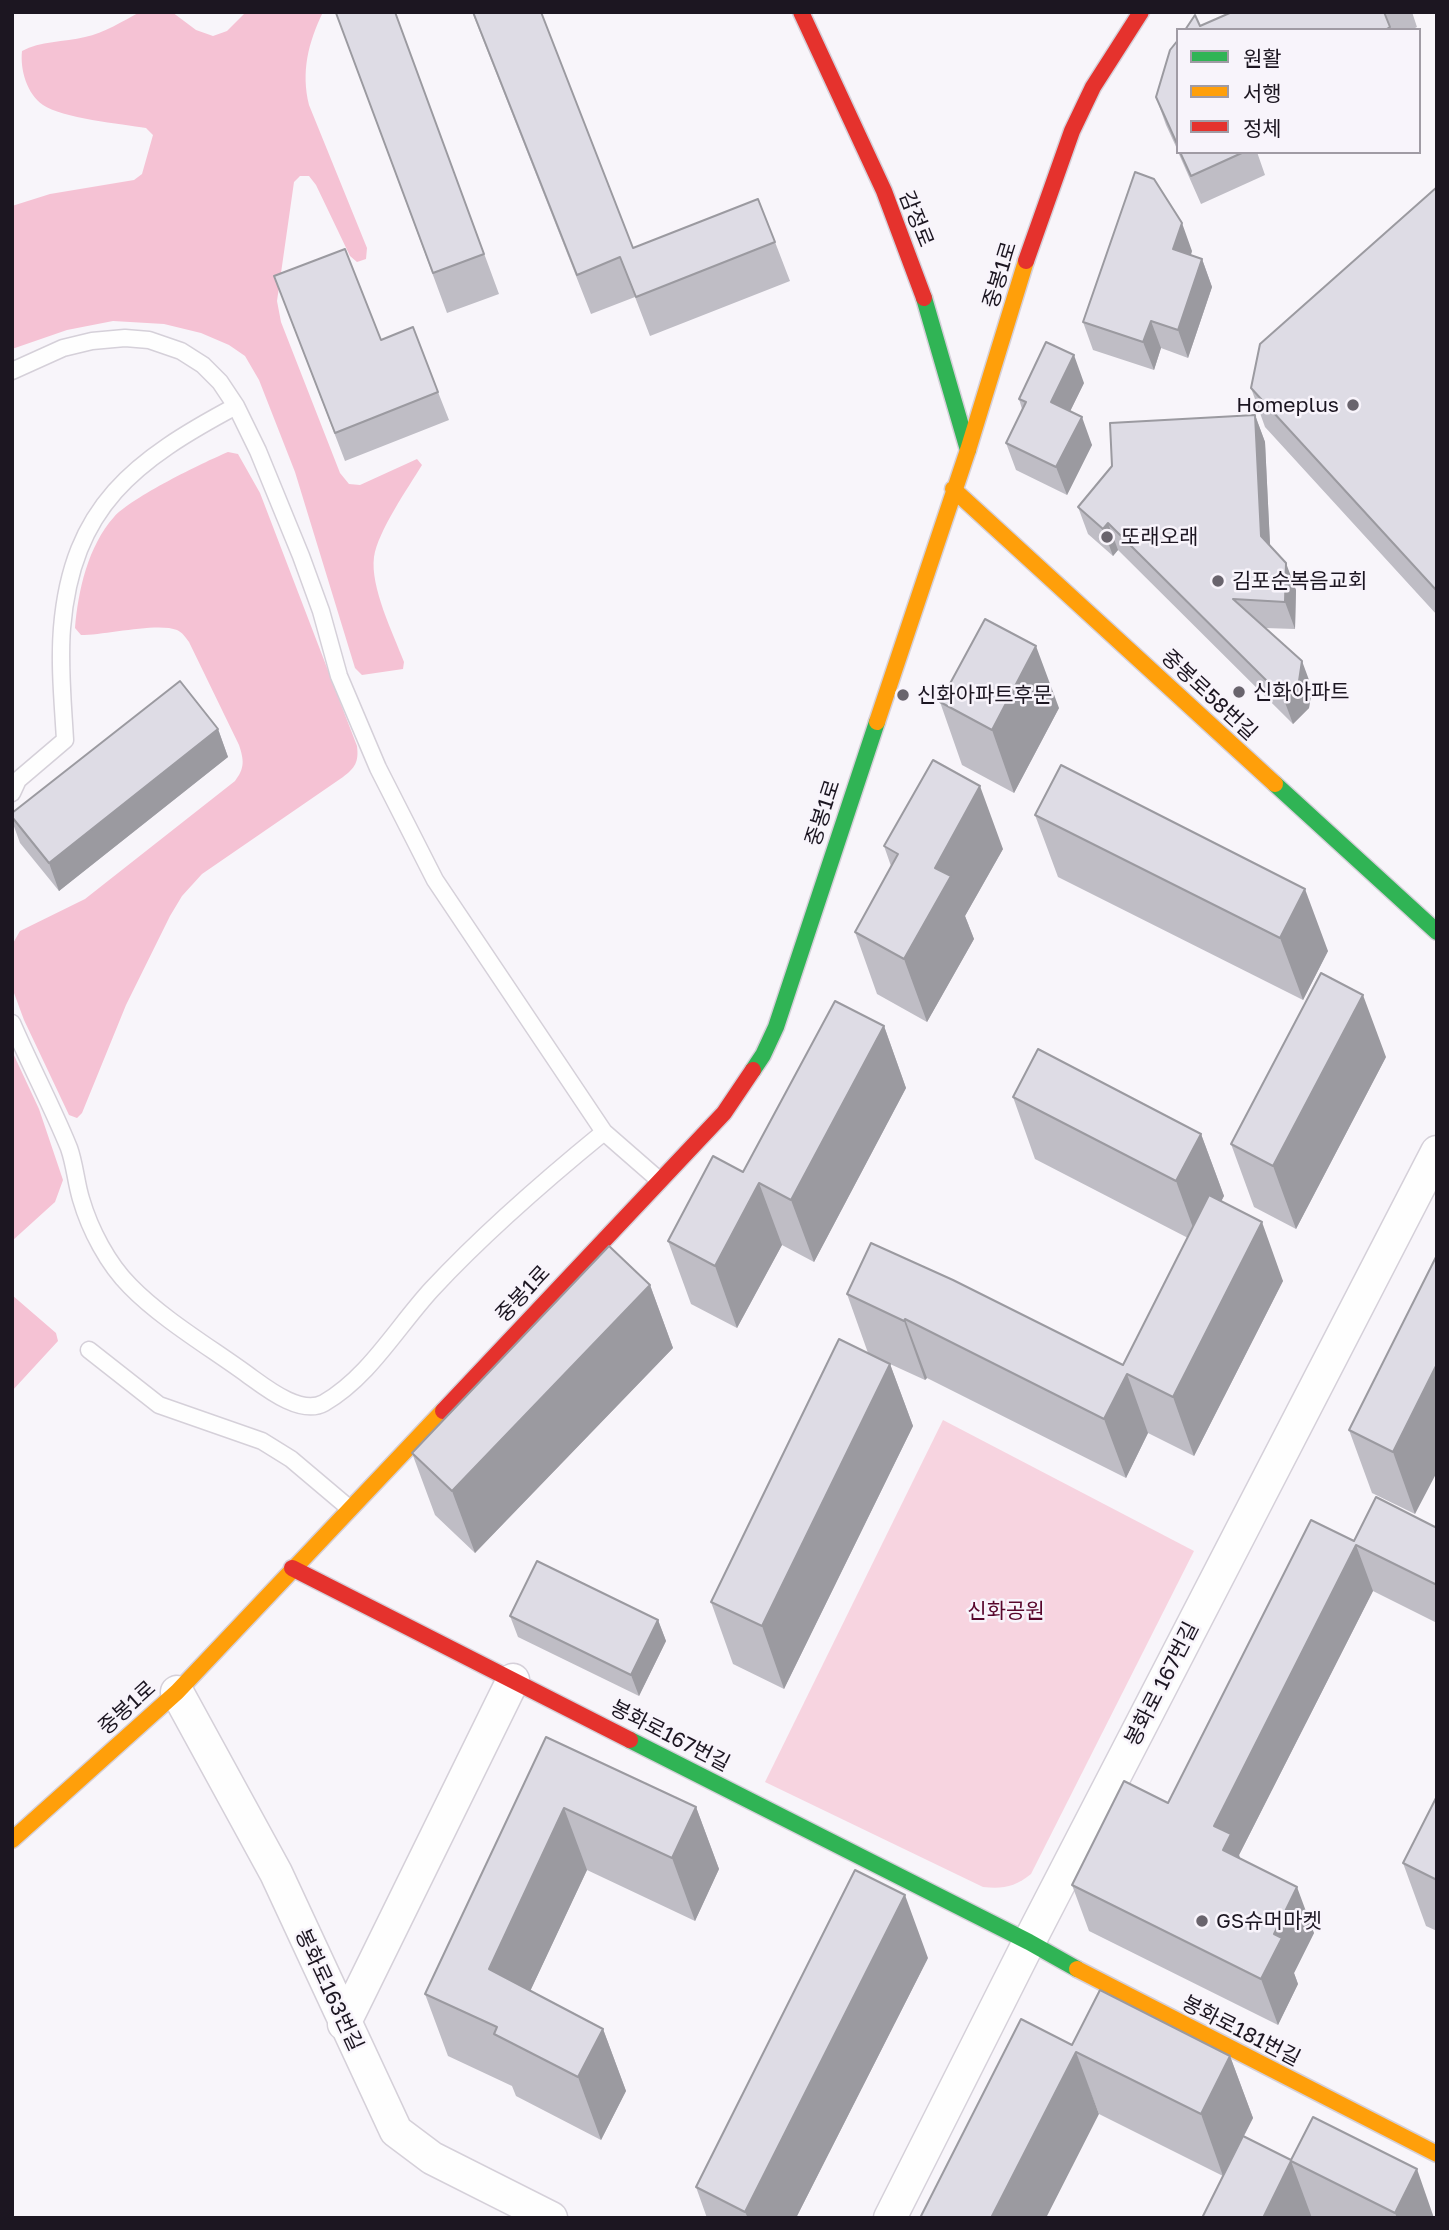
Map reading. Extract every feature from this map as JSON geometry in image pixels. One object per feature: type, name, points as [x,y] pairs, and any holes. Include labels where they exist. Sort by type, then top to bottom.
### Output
[{"type":"street","name":"감정로","points":[[801,12],[857,131],[898,229],[925,300],[968,450]]},
{"type":"street","name":"중봉1로","points":[[12,1840],[177,1692],[724,1113],[763,1055],[776,1027],[968,450],[1031,245],[1072,131],[1093,87],[1141,12]]},
{"type":"street","name":"중봉로58번길","points":[[953,489],[1437,932]]},
{"type":"street","name":"봉화로 167번길","points":[[890,2218],[1029,1942],[1437,1152]]},
{"type":"street","name":"봉화로167번길","points":[[292,1568],[1029,1942]]},
{"type":"street","points":[[344,2024],[513,1680]]},
{"type":"street","name":"봉화로163번길","points":[[177,1692],[276,1873],[396,2131],[502,2207],[551,2218]]},
{"type":"street","name":"봉화로181번길","points":[[1029,1942],[1100,1982],[1437,2154]]},
{"type":"lane","points":[[12,371],[39,357],[92,341],[125,338],[149,340],[181,351],[203,365],[220,383],[236,406],[258,451],[301,556],[340,676],[377,768],[435,880],[604,1132],[659,1181]]},
{"type":"lane","points":[[12,793],[18,780],[65,740],[62,631],[67,584],[88,526],[122,483],[155,456],[198,426],[236,406]]},
{"type":"lane","points":[[12,1023],[70,1152],[81,1200],[93,1229],[112,1263],[130,1286],[154,1307],[272,1393],[299,1405],[320,1406],[340,1392],[361,1373],[433,1288],[542,1183],[604,1132]]},
{"type":"lane","points":[[89,1350],[159,1405],[262,1441],[291,1459],[349,1508]]},
{"type":"green space","name":"신화공원","points":[[943,1420],[1194,1551],[1031,1874],[1020,1882],[1003,1887],[983,1887],[765,1782]]},
{"type":"shaded area","points":[[140,12],[172,12],[196,30],[213,36],[227,31],[246,12],[323,12],[307,58],[309,105],[367,248],[366,259],[357,262],[350,256],[316,185],[309,176],[300,176],[294,182],[277,301],[281,322],[340,473],[349,484],[360,485],[417,459],[422,465],[387,523],[374,557],[375,582],[404,662],[403,669],[362,675],[355,668],[295,472],[259,380],[245,356],[229,345],[201,333],[164,324],[113,321],[67,330],[12,349],[12,206],[50,194],[134,180],[142,174],[153,135],[146,128],[63,114],[43,105],[33,95],[26,81],[22,51],[44,43],[92,35]]},
{"type":"shaded area","points":[[228,452],[238,454],[260,493],[357,746],[357,760],[343,777],[202,874],[182,896],[126,1005],[82,1113],[77,1118],[69,1115],[24,1020],[14,993],[12,945],[20,931],[85,899],[235,781],[243,764],[239,745],[184,635],[177,630],[157,627],[81,635],[75,628],[82,584],[97,541],[114,517],[151,491]]},
{"type":"shaded area","points":[[12,1051],[39,1109],[63,1180],[55,1202],[12,1241]]},
{"type":"shaded area","points":[[12,1295],[56,1333],[58,1341],[12,1391]]},
{"type":"building","points":[[395,12],[484,254],[433,273],[336,13]]},
{"type":"building","points":[[473,12],[541,12],[633,248],[758,199],[775,242],[636,297],[620,257],[577,275]]},
{"type":"building","points":[[1232,12],[1384,12],[1390,27],[1186,28],[1195,15],[1200,26]]},
{"type":"building","points":[[1176,42],[1176,142],[1156,97],[1170,50]]},
{"type":"building","points":[[1181,154],[1240,154],[1191,176]]},
{"type":"building","points":[[1135,172],[1154,179],[1182,223],[1173,249],[1202,259],[1178,330],[1151,321],[1143,342],[1083,322]]},
{"type":"building","name":"Homeplus","points":[[1437,187],[1437,591],[1251,388],[1260,344]]},
{"type":"building","points":[[345,249],[381,340],[413,327],[438,392],[335,433],[274,276]]},
{"type":"building","points":[[1046,342],[1074,355],[1051,402],[1082,417],[1056,467],[1006,443],[1026,402],[1019,399]]},
{"type":"building","name":"김포순복음교회","points":[[1255,415],[1261,536],[1286,563],[1285,602],[1233,599],[1302,661],[1299,681],[1283,697],[1108,523],[1103,529],[1078,507],[1112,466],[1110,423]]},
{"type":"building","points":[[985,619],[1036,646],[992,730],[940,702]]},
{"type":"building","points":[[180,681],[218,729],[49,863],[12,817],[12,813]]},
{"type":"building","points":[[933,760],[980,786],[935,868],[951,876],[904,959],[855,932],[898,854],[884,846]]},
{"type":"building","points":[[1061,765],[1305,889],[1280,938],[1035,815]]},
{"type":"building","points":[[1321,973],[1363,995],[1273,1166],[1231,1144]]},
{"type":"building","points":[[835,1001],[884,1026],[791,1200],[759,1183],[715,1266],[668,1241],[713,1156],[743,1172]]},
{"type":"building","points":[[1038,1049],[1201,1134],[1176,1181],[1013,1097]]},
{"type":"building","points":[[1209,1195],[1262,1222],[1173,1397],[1127,1374],[1104,1419],[905,1319],[904,1321],[847,1294],[871,1243],[953,1280],[1123,1365]]},
{"type":"building","points":[[609,1246],[650,1285],[452,1491],[412,1453]]},
{"type":"building","points":[[1437,1255],[1437,1364],[1393,1452],[1349,1430]]},
{"type":"building","points":[[839,1339],[890,1364],[762,1626],[711,1602]]},
{"type":"building","points":[[1376,1497],[1437,1528],[1437,1585],[1356,1545],[1214,1826],[1231,1834],[1223,1850],[1297,1887],[1274,1934],[1282,1938],[1261,1979],[1072,1885],[1124,1781],[1168,1803],[1311,1520],[1354,1541]]},
{"type":"building","points":[[537,1561],[658,1620],[631,1675],[510,1616]]},
{"type":"building","points":[[546,1737],[696,1807],[672,1858],[564,1808],[489,1969],[603,2029],[578,2077],[494,2034],[497,2027],[425,1994]]},
{"type":"building","points":[[1437,1796],[1437,1880],[1403,1863]]},
{"type":"building","points":[[855,1870],[905,1895],[745,2212],[696,2187]]},
{"type":"building","points":[[1100,1990],[1230,2056],[1201,2114],[1076,2052],[991,2218],[920,2218],[1021,2019],[1072,2045]]},
{"type":"building","points":[[1313,2117],[1417,2169],[1395,2213],[1291,2161],[1263,2218],[1202,2218],[1243,2136],[1291,2160]]},
{"type":"traffic: fast","points":[[924,298],[968,450]]},
{"type":"traffic: fast","points":[[753,1070],[776,1027],[877,722]]},
{"type":"traffic: fast","points":[[1275,784],[1437,932]]},
{"type":"traffic: fast","points":[[630,1740],[1029,1942],[1077,1969]]},
{"type":"traffic: slow","points":[[877,722],[968,450],[1026,261]]},
{"type":"traffic: slow","points":[[953,489],[1275,784]]},
{"type":"traffic: slow","points":[[12,1840],[177,1692],[443,1411]]},
{"type":"traffic: slow","points":[[1077,1969],[1437,2154]]},
{"type":"traffic: jam","points":[[801,12],[884,191],[924,298]]},
{"type":"traffic: jam","points":[[1026,261],[1072,131],[1093,87],[1141,12]]},
{"type":"traffic: jam","points":[[443,1411],[724,1113],[753,1070]]},
{"type":"traffic: jam","points":[[292,1568],[630,1740]]},
{"type":"place","name":"Homeplus","points":[[1353,405]]},
{"type":"place","name":"또래오래","points":[[1107,537]]},
{"type":"place","name":"김포순복음교회","points":[[1218,581]]},
{"type":"place","name":"신화아파트","points":[[1239,692]]},
{"type":"place","name":"신화아파트후문","points":[[903,695]]},
{"type":"place","name":"GS슈머마켓","points":[[1202,1921]]}]
